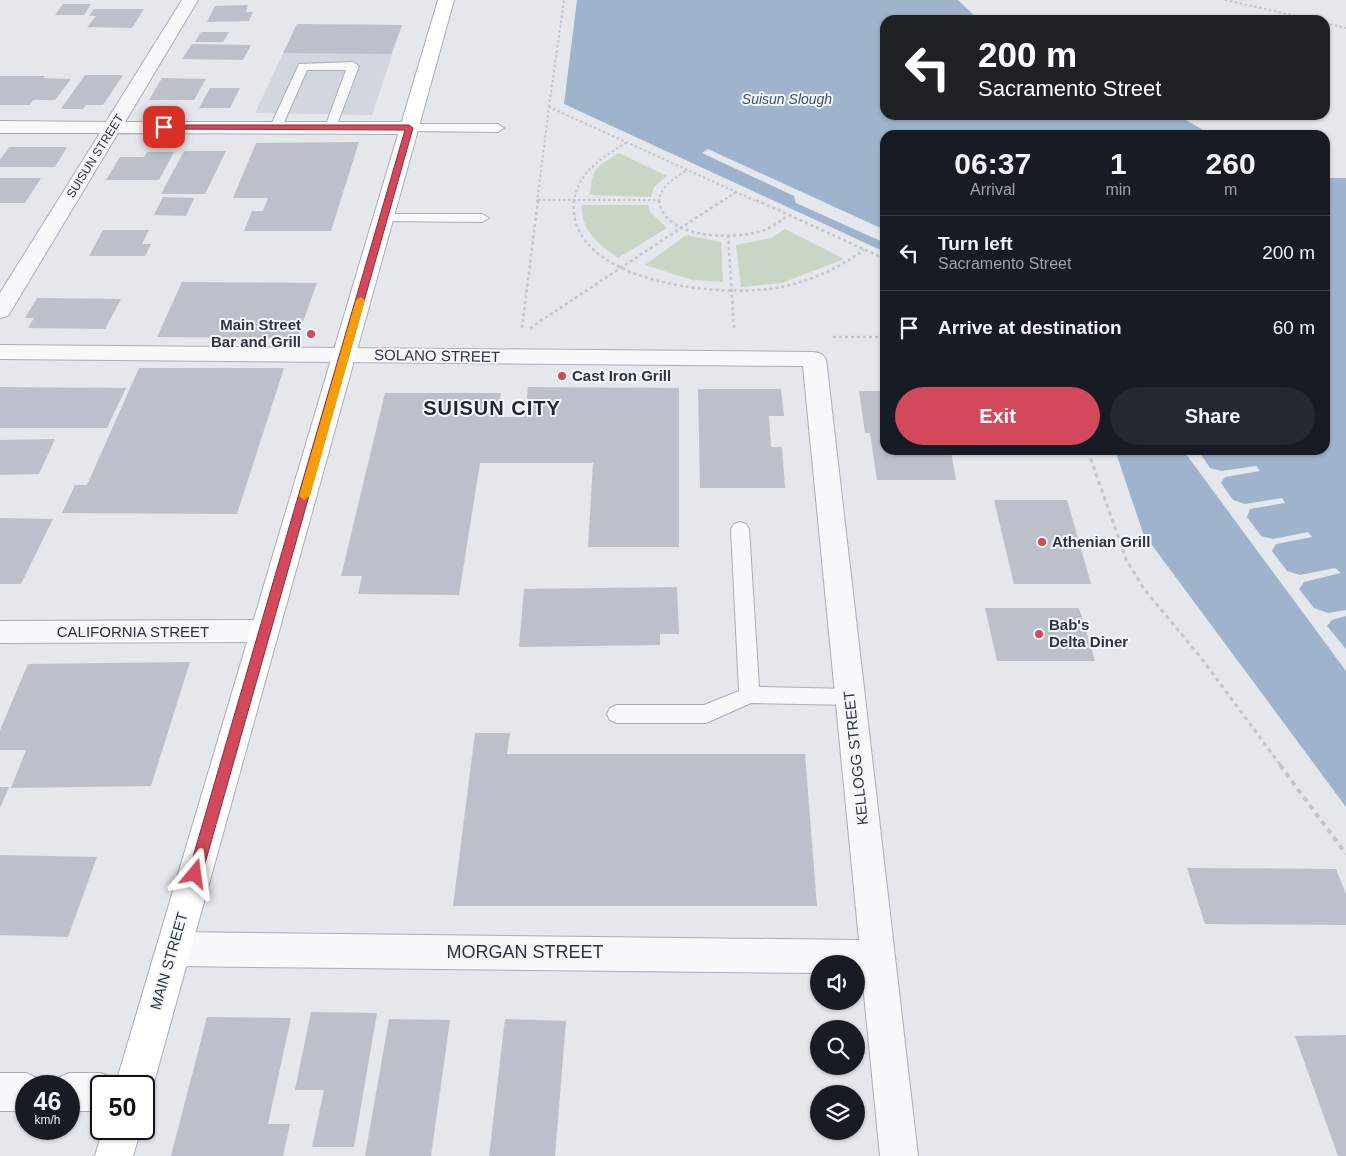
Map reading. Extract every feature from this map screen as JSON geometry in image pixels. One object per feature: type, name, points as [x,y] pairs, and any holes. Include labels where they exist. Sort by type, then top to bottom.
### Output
[{"type":"main road","name":"MAIN STREET","points":[[137,1075],[446,0]]},
{"type":"main road","points":[[114,1156],[119,1140]]},
{"type":"street","name":"SUISUN STREET","points":[[0,311],[190,0]]},
{"type":"street","points":[[0,127],[409,128]]},
{"type":"street","name":"SOLANO STREET","points":[[0,352],[814,360]]},
{"type":"street","name":"KELLOGG STREET","points":[[814,360],[899,1156]]},
{"type":"street","name":"CALIFORNIA STREET","points":[[0,632],[265,631]]},
{"type":"street","name":"MORGAN STREET","points":[[173,948],[877,957]]},
{"type":"street","points":[[0,1092],[15,1092]]},
{"type":"lane","points":[[276,127],[303,67],[353,66],[331,127]]},
{"type":"lane","points":[[409,128],[498,128]]},
{"type":"lane","points":[[384,218],[482,218]]},
{"type":"lane","points":[[740,529],[749,695]]},
{"type":"lane","points":[[617,714],[706,714],[749,695],[850,696]]},
{"type":"path","points":[[564,0],[521,334],[736,192]]},
{"type":"path","points":[[1225,0],[1292,15]]},
{"type":"path","points":[[1330,24],[1346,28]]},
{"type":"path","points":[[549,107],[880,257]]},
{"type":"path","points":[[627,142],[596,162],[581,180],[573,200],[573,213],[579,234],[595,251],[621,268],[645,277],[687,287],[732,291],[766,290],[803,282],[835,271],[864,250]]},
{"type":"path","points":[[687,170],[662,190],[658,200],[661,210],[681,228],[716,236],[728,235],[762,230],[776,225],[788,215]]},
{"type":"path","points":[[538,200],[658,200]]},
{"type":"path","points":[[728,235],[735,336]]},
{"type":"path","points":[[1090,455],[1126,559],[1144,589],[1202,659],[1346,854]]},
{"type":"shaded area","points":[[297,24],[402,25],[372,115],[255,113]]},
{"type":"green space","points":[[619,153],[667,176],[654,187],[651,197],[590,195],[594,173],[601,165]]},
{"type":"green space","points":[[582,205],[648,205],[650,212],[667,228],[618,258],[592,236],[582,214]]},
{"type":"green space","points":[[785,229],[844,259],[782,283],[741,287],[736,245],[771,238]]},
{"type":"green space","points":[[686,235],[721,242],[723,282],[692,280],[645,265]]},
{"type":"water","name":"Suisun Slough","points":[[577,0],[958,0],[974,15],[880,15],[880,120],[1186,120],[1203,130],[880,130],[880,250],[564,104]]},
{"type":"water","points":[[1330,178],[1346,178],[1346,807],[1143,533],[1117,455],[1330,455]]},
{"type":"pier","points":[[708,149],[880,228],[880,241],[796,203],[794,196],[702,153]]},
{"type":"pier","points":[[1187,455],[1201,455],[1210,468],[1221,471],[1256,466],[1260,471],[1225,477],[1221,483],[1233,500],[1245,504],[1282,498],[1285,503],[1250,509],[1247,517],[1261,536],[1273,539],[1308,532],[1312,537],[1276,544],[1272,551],[1287,571],[1300,575],[1335,568],[1341,573],[1304,582],[1299,589],[1314,608],[1328,613],[1346,610],[1346,616],[1332,620],[1327,626],[1346,649],[1346,671]]},
{"type":"building","points":[[63,4],[91,4],[84,15],[55,15]]},
{"type":"building","points":[[248,5],[246,12],[253,12],[249,21],[207,22],[215,6]]},
{"type":"building","points":[[94,9],[144,9],[132,28],[87,27],[96,16],[89,16]]},
{"type":"building","points":[[297,24],[402,25],[391,54],[283,53]]},
{"type":"building","points":[[201,32],[229,32],[223,42],[195,42]]},
{"type":"building","points":[[192,44],[251,45],[243,60],[182,59]]},
{"type":"building","points":[[85,75],[123,75],[103,105],[86,105],[83,109],[61,109]]},
{"type":"building","points":[[0,76],[45,76],[43,78],[71,79],[55,100],[33,100],[30,105],[0,105]]},
{"type":"building","points":[[162,78],[206,79],[194,100],[149,100]]},
{"type":"building","points":[[210,88],[240,88],[230,108],[199,108]]},
{"type":"building","points":[[359,142],[331,231],[244,231],[252,211],[263,211],[268,198],[233,198],[256,143]]},
{"type":"building","points":[[9,147],[67,147],[55,167],[0,167],[0,160]]},
{"type":"building","points":[[184,151],[226,151],[205,194],[161,194]]},
{"type":"building","points":[[147,152],[174,152],[159,180],[106,180],[120,157],[144,157]]},
{"type":"building","points":[[0,178],[41,178],[25,203],[0,203]]},
{"type":"building","points":[[163,197],[194,198],[186,216],[154,215]]},
{"type":"building","points":[[103,230],[149,230],[142,244],[151,244],[145,256],[89,256]]},
{"type":"building","points":[[182,282],[317,283],[297,338],[157,337]]},
{"type":"building","points":[[37,298],[121,299],[105,329],[28,328],[34,318],[25,318]]},
{"type":"building","points":[[139,368],[284,368],[237,514],[62,513],[75,485],[87,485]]},
{"type":"building","points":[[0,387],[126,388],[107,428],[0,428]]},
{"type":"building","points":[[528,387],[679,388],[679,547],[588,547],[593,463],[480,463],[459,595],[358,594],[362,576],[341,576],[385,393],[501,393],[497,417],[525,417]]},
{"type":"building","points":[[698,389],[781,389],[784,416],[769,416],[771,447],[782,447],[785,488],[700,488]]},
{"type":"building","points":[[859,391],[880,391],[880,455],[952,455],[956,480],[877,480],[870,433],[865,433]]},
{"type":"building","points":[[55,439],[39,474],[0,475],[0,440]]},
{"type":"building","name":"Athenian Grill","points":[[994,500],[1067,500],[1091,584],[1014,584]]},
{"type":"building","points":[[0,518],[53,519],[21,584],[0,584]]},
{"type":"building","points":[[677,587],[679,634],[660,634],[660,645],[519,647],[524,589]]},
{"type":"building","name":"Bab's Delta Diner","points":[[985,608],[1079,608],[1095,661],[997,661]]},
{"type":"building","points":[[190,662],[151,786],[11,788],[26,750],[0,750],[0,730],[28,664]]},
{"type":"building","points":[[475,733],[510,733],[507,754],[805,754],[817,906],[453,906]]},
{"type":"building","points":[[0,787],[9,787],[0,808]]},
{"type":"building","points":[[0,855],[97,857],[68,937],[0,935]]},
{"type":"building","points":[[1187,868],[1336,869],[1346,894],[1346,925],[1205,924]]},
{"type":"building","points":[[311,1012],[377,1013],[354,1147],[312,1147],[324,1090],[295,1090]]},
{"type":"building","points":[[207,1017],[291,1018],[268,1124],[290,1124],[283,1156],[171,1156]]},
{"type":"building","points":[[389,1019],[450,1020],[431,1156],[365,1156]]},
{"type":"building","points":[[505,1019],[566,1021],[555,1156],[489,1156]]},
{"type":"building","points":[[1346,1035],[1346,1156],[1338,1156],[1295,1036]]},
{"type":"slow traffic","points":[[304,496],[361,300]]},
{"type":"place","name":"Main Street Bar and Grill","points":[[311,334]]},
{"type":"place","name":"Cast Iron Grill","points":[[562,376]]},
{"type":"place","name":"Athenian Grill","points":[[1042,542]]},
{"type":"place","name":"Bab's Delta Diner","points":[[1039,634]]},
{"type":"district","name":"SUISUN CITY","points":[[492,408]]},
{"type":"route","points":[[164,127],[409,128],[340,375],[195,874]]}]
